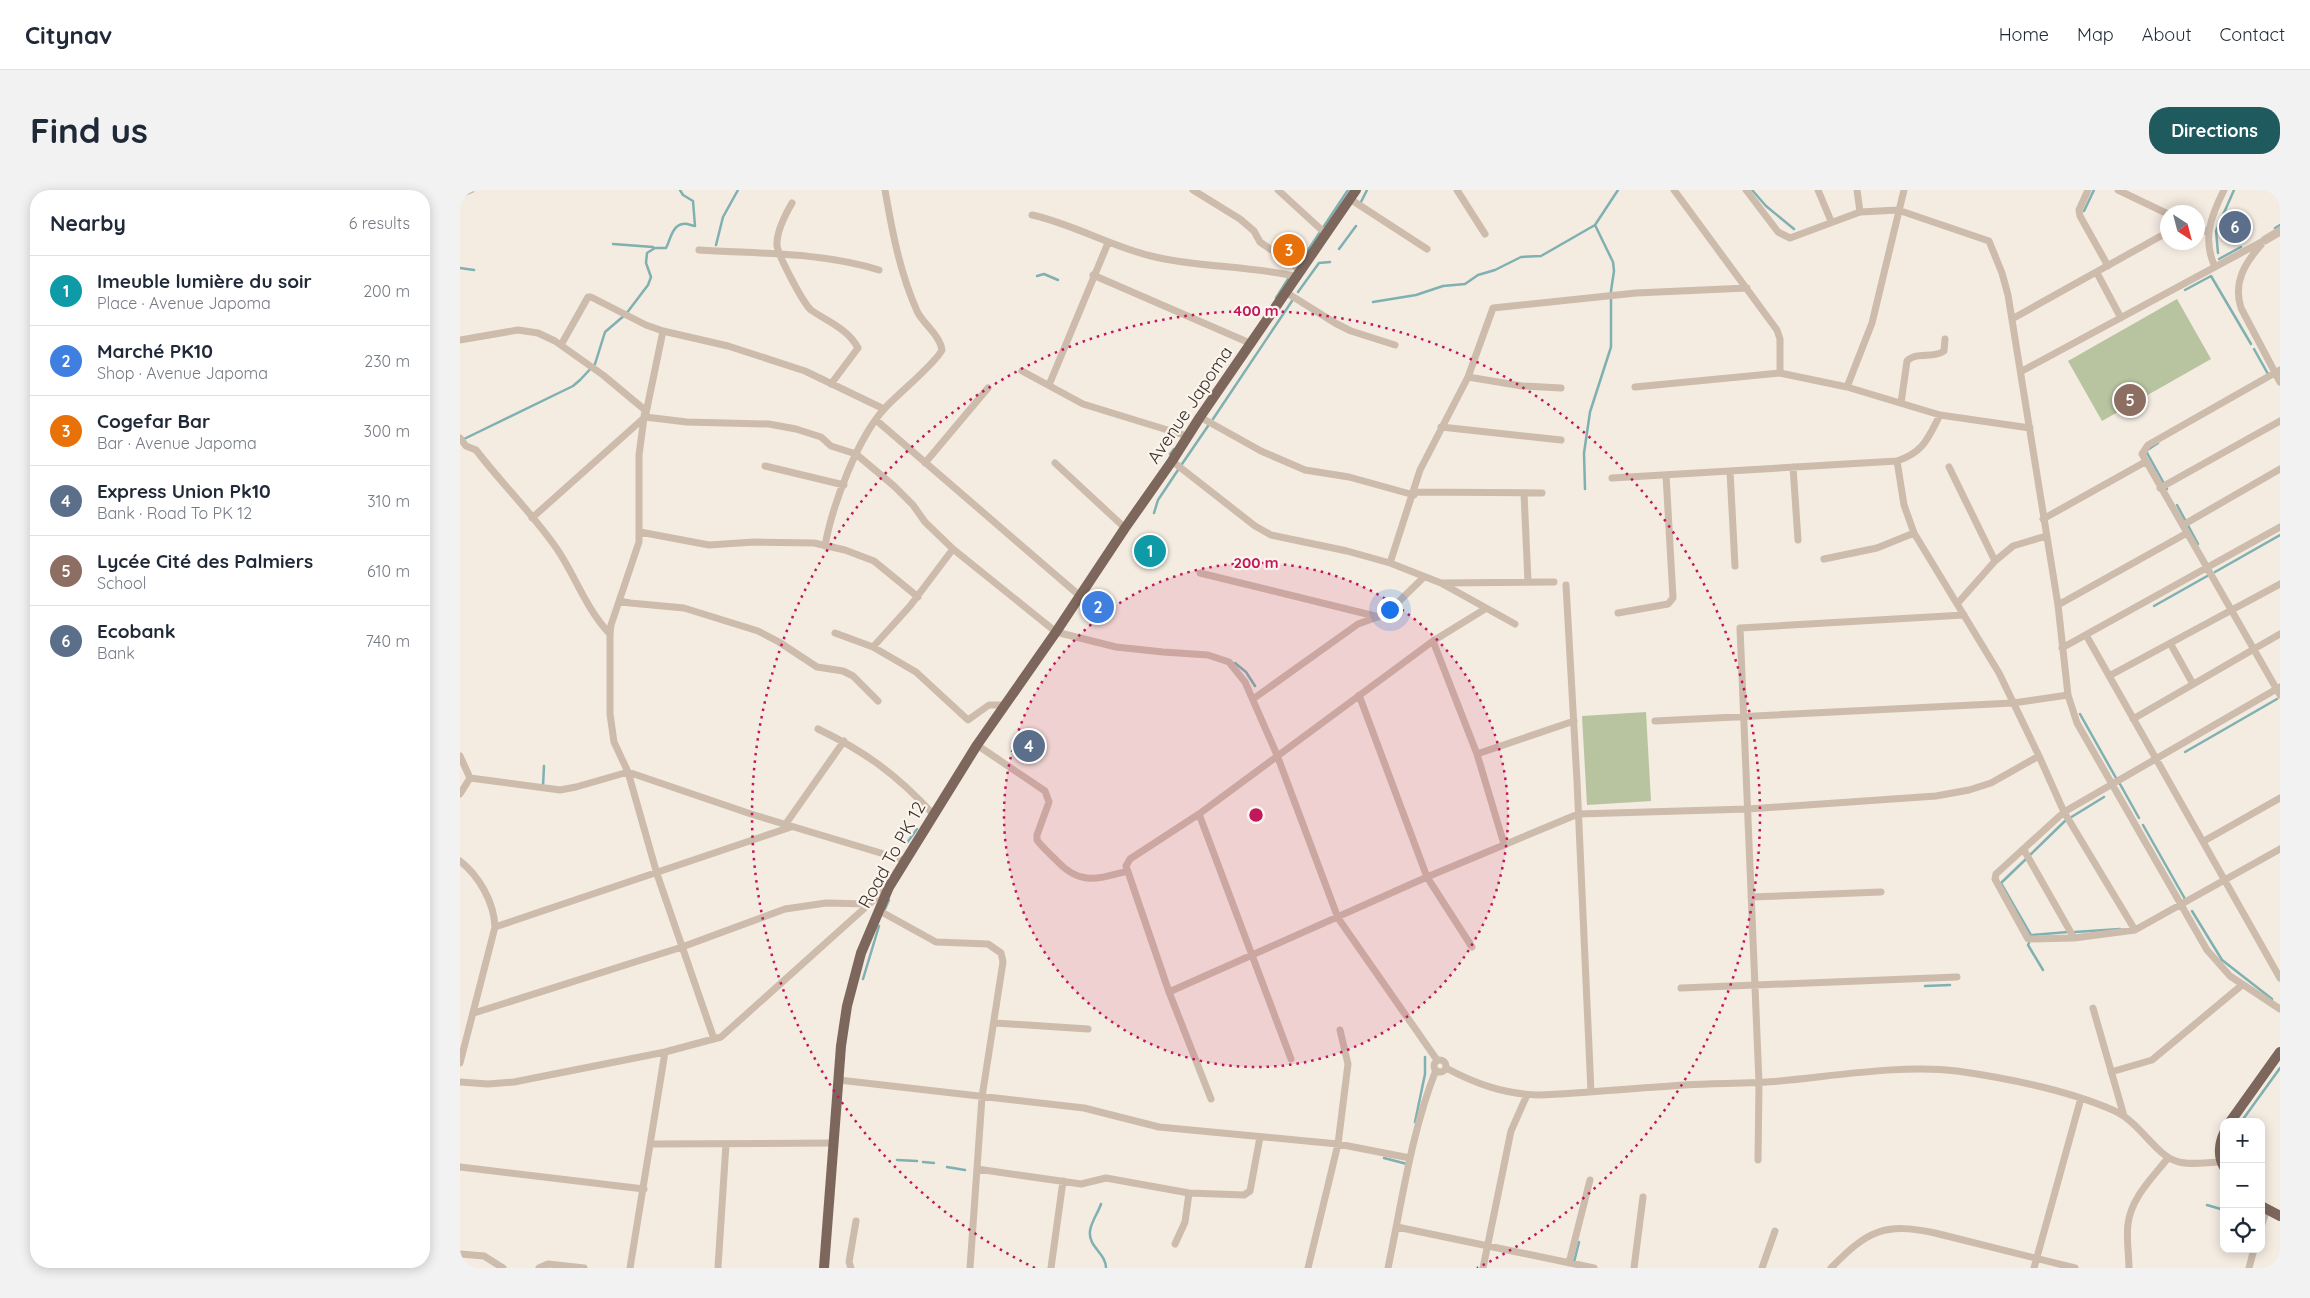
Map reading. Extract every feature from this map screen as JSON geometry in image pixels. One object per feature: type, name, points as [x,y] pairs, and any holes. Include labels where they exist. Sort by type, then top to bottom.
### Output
[{"type":"main road","name":"Avenue Japoma","points":[[1068,613],[1356,190]]},
{"type":"main road","name":"Road To PK 12","points":[[824,1268],[839,1080],[850,990],[861,952],[889,886],[904,860],[977,745],[1068,613]]},
{"type":"main road","points":[[2233,1118],[2280,1052]]},
{"type":"main road","points":[[2265,1208],[2280,1216]]},
{"type":"street","points":[[460,194],[471,190]]},
{"type":"street","points":[[825,546],[830,519],[856,454],[876,420],[884,409],[942,350],[914,303],[892,232],[885,190]]},
{"type":"street","points":[[1192,190],[1240,219],[1254,231],[1260,242],[1300,274]]},
{"type":"street","points":[[1278,190],[1326,234]]},
{"type":"street","points":[[1457,190],[1485,234]]},
{"type":"street","points":[[1674,190],[1777,330],[1780,339],[1780,373]]},
{"type":"street","points":[[1746,190],[1784,236],[1797,236],[1831,221],[1860,212],[1898,210],[1989,240],[2002,273],[2022,371],[2043,519],[2058,604],[2068,695],[2077,723],[2207,950],[2218,965],[2242,985],[2280,1009]]},
{"type":"street","points":[[1818,190],[1831,221]]},
{"type":"street","points":[[1857,190],[1860,212]]},
{"type":"street","points":[[1847,386],[1872,323],[1904,190]]},
{"type":"street","points":[[2088,190],[2079,210],[2080,216],[2108,266]]},
{"type":"street","points":[[2118,190],[2160,210]]},
{"type":"street","points":[[2215,267],[2209,252],[2208,232],[2215,208],[2224,190]]},
{"type":"street","points":[[1350,200],[1427,250]]},
{"type":"street","points":[[792,203],[782,222],[778,240],[780,255],[807,305],[838,326],[858,348],[831,384]]},
{"type":"street","points":[[1032,215],[1070,225],[1108,243],[1151,256],[1300,274]]},
{"type":"street","points":[[2022,371],[2280,232]]},
{"type":"street","points":[[2012,319],[2160,237]]},
{"type":"street","points":[[2265,240],[2250,256],[2242,271],[2237,296],[2241,308],[2277,371],[2280,382]]},
{"type":"street","points":[[1049,386],[1093,275],[1108,243]]},
{"type":"street","points":[[699,250],[810,255],[854,262],[879,270]]},
{"type":"street","points":[[2097,273],[2121,318]]},
{"type":"street","points":[[1093,275],[1252,344]]},
{"type":"street","points":[[1390,563],[1424,461],[1468,377],[1491,310],[1496,307],[1636,293],[1747,288]]},
{"type":"street","points":[[1287,293],[1335,323],[1395,345]]},
{"type":"street","points":[[560,345],[590,296],[663,331],[728,346],[786,364],[884,409]]},
{"type":"street","points":[[460,340],[518,330],[538,333],[560,345],[603,375],[643,407],[645,415]]},
{"type":"street","points":[[663,331],[645,415],[639,455],[640,532],[636,552],[610,634],[612,728],[614,742],[628,772],[657,874],[714,1039]]},
{"type":"street","points":[[1902,403],[1907,361],[1917,356],[1940,354],[1944,351],[1945,339]]},
{"type":"street","points":[[1022,371],[1083,404],[1187,436]]},
{"type":"street","points":[[2277,371],[2148,445],[2142,454],[2160,488],[2279,690],[2111,783],[2064,812],[1994,876],[2025,936],[2031,939],[2074,938],[2135,930],[2280,848]]},
{"type":"street","points":[[1634,387],[1780,373],[1847,386],[1940,415],[2030,428]]},
{"type":"street","points":[[1468,377],[1522,386],[1561,388]]},
{"type":"street","points":[[925,462],[988,388]]},
{"type":"street","points":[[645,415],[687,422],[769,424],[796,429],[821,437],[831,446],[856,454],[894,486],[913,505],[925,522],[953,549],[1056,632],[1116,646],[1219,657],[1229,662],[1238,671],[1277,756],[1338,918],[1437,1060],[1445,1061],[1446,1068]]},
{"type":"street","points":[[532,518],[645,415]]},
{"type":"street","points":[[1612,478],[1897,460],[1912,456],[1919,451],[1940,415]]},
{"type":"street","points":[[1200,417],[1260,451],[1305,470],[1357,479],[1414,493],[1542,493]]},
{"type":"street","points":[[876,420],[1080,596]]},
{"type":"street","points":[[2160,488],[2280,421]]},
{"type":"street","points":[[1441,427],[1561,440]]},
{"type":"street","points":[[460,438],[466,446],[476,450],[557,549],[591,612],[610,634]]},
{"type":"street","points":[[1897,460],[1904,505],[1914,533],[1998,672],[2064,812],[2135,930]]},
{"type":"street","points":[[1172,461],[1255,526],[1271,535],[1347,551],[1390,563],[1424,578],[1441,583],[1515,624]]},
{"type":"street","points":[[2043,519],[2145,462]]},
{"type":"street","points":[[1055,463],[1125,528]]},
{"type":"street","points":[[766,466],[844,485]]},
{"type":"street","points":[[1793,467],[1798,540]]},
{"type":"street","points":[[1950,467],[1995,561]]},
{"type":"street","points":[[2182,525],[2280,470]]},
{"type":"street","points":[[1730,471],[1735,566]]},
{"type":"street","points":[[1618,613],[1672,602],[1666,475]]},
{"type":"street","points":[[1524,493],[1528,582]]},
{"type":"street","points":[[2062,648],[2280,527]]},
{"type":"street","points":[[640,532],[709,544],[754,542],[814,543],[861,554],[874,561],[918,597]]},
{"type":"street","points":[[1824,559],[1877,548],[1914,533]]},
{"type":"street","points":[[2058,604],[2187,533]]},
{"type":"street","points":[[1957,604],[1995,561],[2013,546],[2046,536]]},
{"type":"street","points":[[873,647],[918,597],[953,549]]},
{"type":"street","points":[[1200,573],[1380,618]]},
{"type":"street","points":[[1252,699],[1358,624],[1380,618],[1393,609],[1424,578]]},
{"type":"street","points":[[1441,583],[1554,582]]},
{"type":"street","points":[[2109,676],[2280,584]]},
{"type":"street","points":[[1566,585],[1591,1092]]},
{"type":"street","points":[[620,601],[630,604],[684,608],[758,632],[816,667],[843,672],[853,676],[878,701]]},
{"type":"street","points":[[1211,1099],[1169,992],[1126,866],[1130,859],[1199,814],[1433,641],[1485,609]]},
{"type":"street","points":[[1758,1160],[1759,1083],[1740,628],[1964,615]]},
{"type":"street","points":[[835,633],[873,647],[916,672],[968,720],[990,705],[1005,705]]},
{"type":"street","points":[[2133,719],[2280,634]]},
{"type":"street","points":[[2086,635],[2280,978]]},
{"type":"street","points":[[1433,641],[1477,754],[1504,844]]},
{"type":"street","points":[[2170,643],[2193,684]]},
{"type":"street","points":[[1360,695],[1427,877],[1472,947]]},
{"type":"street","points":[[1655,721],[1744,715],[2014,703],[2068,695]]},
{"type":"street","points":[[1477,754],[1574,721]]},
{"type":"street","points":[[818,729],[844,741],[870,757],[900,781],[933,814]]},
{"type":"street","points":[[495,927],[657,874],[788,826],[844,741]]},
{"type":"street","points":[[977,745],[1045,790],[1049,802],[1037,835],[1038,840],[1071,874],[1089,879],[1128,871]]},
{"type":"street","points":[[460,756],[470,778]]},
{"type":"street","points":[[1169,992],[1427,877],[1578,814],[1586,812],[1748,809],[1954,794],[1991,783],[2039,756]]},
{"type":"street","points":[[470,778],[560,790],[628,772],[788,826],[904,860]]},
{"type":"street","points":[[460,794],[470,778]]},
{"type":"street","points":[[2204,841],[2280,798]]},
{"type":"street","points":[[1199,814],[1291,1059]]},
{"type":"street","points":[[2024,850],[2074,938]]},
{"type":"street","points":[[460,861],[479,881],[495,919],[495,927],[474,1013],[460,1062]]},
{"type":"street","points":[[460,1082],[488,1084],[514,1082],[665,1052],[714,1039],[726,1033],[889,886]]},
{"type":"street","points":[[1751,897],[1880,892]]},
{"type":"street","points":[[474,1013],[682,947],[785,910],[826,903],[868,904]]},
{"type":"street","points":[[878,910],[936,942],[988,944],[1001,953],[1003,962],[995,1023],[982,1097],[970,1268]]},
{"type":"street","points":[[1681,988],[1957,977]]},
{"type":"street","points":[[2112,1072],[2152,1060],[2242,985]]},
{"type":"street","points":[[2093,1008],[2124,1116]]},
{"type":"street","points":[[995,1023],[1088,1029]]},
{"type":"street","points":[[1308,1268],[1338,1144],[1348,1064],[1340,1030]]},
{"type":"street","points":[[630,1268],[665,1052]]},
{"type":"street","points":[[1388,1268],[1410,1158],[1428,1090],[1436,1070],[1434,1066],[1437,1060]]},
{"type":"street","points":[[1436,1070],[1442,1072],[1446,1068]]},
{"type":"street","points":[[1446,1068],[1485,1087],[1527,1095],[1687,1085],[1759,1083],[1926,1069],[1956,1071],[2081,1098],[2124,1116],[2168,1158],[2187,1164],[2220,1164]]},
{"type":"street","points":[[839,1080],[1084,1108],[1159,1127],[1338,1144],[1410,1158]]},
{"type":"street","points":[[1483,1268],[1511,1131],[1527,1095]]},
{"type":"street","points":[[2034,1268],[2081,1098]]},
{"type":"street","points":[[977,1169],[1081,1184],[1106,1178],[1190,1193],[1248,1194],[1260,1137]]},
{"type":"street","points":[[650,1144],[833,1143]]},
{"type":"street","points":[[718,1267],[726,1144]]},
{"type":"street","points":[[2129,1268],[2127,1226],[2130,1213],[2142,1191],[2168,1158]]},
{"type":"street","points":[[460,1167],[644,1189]]},
{"type":"street","points":[[1565,1264],[1590,1180]]},
{"type":"street","points":[[1051,1268],[1063,1181]]},
{"type":"street","points":[[1175,1244],[1185,1222],[1190,1193]]},
{"type":"street","points":[[1634,1268],[1643,1197]]},
{"type":"street","points":[[851,1268],[849,1262],[856,1221]]},
{"type":"street","points":[[1397,1227],[1565,1264],[1594,1268]]},
{"type":"street","points":[[1831,1268],[1848,1251],[1864,1239],[1879,1231],[1895,1228],[1912,1228],[1928,1231],[2036,1260],[2075,1268]]},
{"type":"street","points":[[1762,1268],[1775,1232]]},
{"type":"street","points":[[2249,1268],[2253,1253]]},
{"type":"street","points":[[460,1254],[484,1256],[503,1268]]},
{"type":"street","points":[[539,1268],[548,1264],[584,1268]]},
{"type":"green space","points":[[2177,299],[2211,359],[2102,421],[2068,361]]},
{"type":"green space","points":[[1646,712],[1651,801],[1587,805],[1582,716]]},
{"type":"waterway","points":[[464,439],[573,386],[595,364],[605,332],[626,314],[648,285],[651,277],[646,263],[647,253],[655,248],[666,248],[674,230],[679,225],[695,226],[693,201],[683,195],[680,190]]},
{"type":"waterway","points":[[716,245],[723,217],[738,190]]},
{"type":"waterway","points":[[1300,262],[1348,190]]},
{"type":"waterway","points":[[1360,204],[1367,190]]},
{"type":"waterway","points":[[1373,302],[1416,295],[1443,286],[1465,284],[1478,275],[1495,270],[1521,257],[1541,256],[1595,225],[1618,190]]},
{"type":"waterway","points":[[1752,190],[1766,206],[1794,229]]},
{"type":"waterway","points":[[2084,211],[2094,190]]},
{"type":"waterway","points":[[2218,253],[2216,231],[2234,190]]},
{"type":"waterway","points":[[1585,489],[1584,453],[1590,412],[1611,347],[1611,291],[1614,271],[1613,262],[1595,225]]},
{"type":"waterway","points":[[2275,228],[2280,225]]},
{"type":"waterway","points":[[1339,249],[1356,226]]},
{"type":"waterway","points":[[613,244],[653,247]]},
{"type":"waterway","points":[[2219,259],[2241,247]]},
{"type":"waterway","points":[[1298,292],[1319,263],[1330,262]]},
{"type":"waterway","points":[[460,268],[474,270]]},
{"type":"waterway","points":[[1037,276],[1044,274],[1058,280]]},
{"type":"waterway","points":[[2185,290],[2211,276],[2251,344]]},
{"type":"waterway","points":[[1276,298],[1288,279]]},
{"type":"waterway","points":[[1213,419],[1292,301]]},
{"type":"waterway","points":[[2254,349],[2268,374]]},
{"type":"waterway","points":[[1182,464],[1208,426]]},
{"type":"waterway","points":[[2158,443],[2146,451],[2167,489]]},
{"type":"waterway","points":[[1170,454],[1174,449]]},
{"type":"waterway","points":[[1154,513],[1158,500],[1178,470]]},
{"type":"waterway","points":[[2177,505],[2198,544]]},
{"type":"waterway","points":[[2215,572],[2280,535]]},
{"type":"waterway","points":[[2154,606],[2209,575]]},
{"type":"waterway","points":[[1235,663],[1246,672],[1255,686]]},
{"type":"waterway","points":[[2185,752],[2277,699]]},
{"type":"waterway","points":[[2080,714],[2116,778]]},
{"type":"waterway","points":[[543,786],[544,766]]},
{"type":"waterway","points":[[2120,784],[2139,818]]},
{"type":"waterway","points":[[2029,856],[2065,821],[2104,797]]},
{"type":"waterway","points":[[2143,825],[2185,899]]},
{"type":"waterway","points":[[906,844],[917,829]]},
{"type":"waterway","points":[[2026,859],[2001,883],[2031,935],[2068,932]]},
{"type":"waterway","points":[[885,909],[889,900]]},
{"type":"waterway","points":[[2192,911],[2222,960],[2272,999]]},
{"type":"waterway","points":[[863,979],[879,926]]},
{"type":"waterway","points":[[2075,932],[2120,929]]},
{"type":"waterway","points":[[2029,943],[2028,945],[2043,970]]},
{"type":"waterway","points":[[1925,986],[1950,985]]},
{"type":"waterway","points":[[1415,1122],[1425,1074],[1425,1057]]},
{"type":"waterway","points":[[2244,1118],[2280,1068]]},
{"type":"waterway","points":[[1384,1158],[1407,1164]]},
{"type":"waterway","points":[[897,1160],[917,1161]]},
{"type":"waterway","points":[[923,1162],[934,1163]]},
{"type":"waterway","points":[[947,1167],[965,1170]]},
{"type":"waterway","points":[[1101,1204],[1092,1224],[1090,1237],[1103,1258],[1106,1268]]},
{"type":"waterway","points":[[2207,1205],[2220,1209]]},
{"type":"waterway","points":[[1574,1262],[1579,1242]]},
{"type":"place","name":"Ecobank","points":[[2235,227]]},
{"type":"place","name":"Cogefar Bar","points":[[1289,250]]},
{"type":"place","name":"Lycée Cité des Palmiers","points":[[2130,400]]},
{"type":"place","name":"Imeuble lumière du soir","points":[[1150,551]]},
{"type":"place","name":"Marché PK10","points":[[1098,607]]},
{"type":"place","name":"Express Union Pk10","points":[[1029,746]]}]
